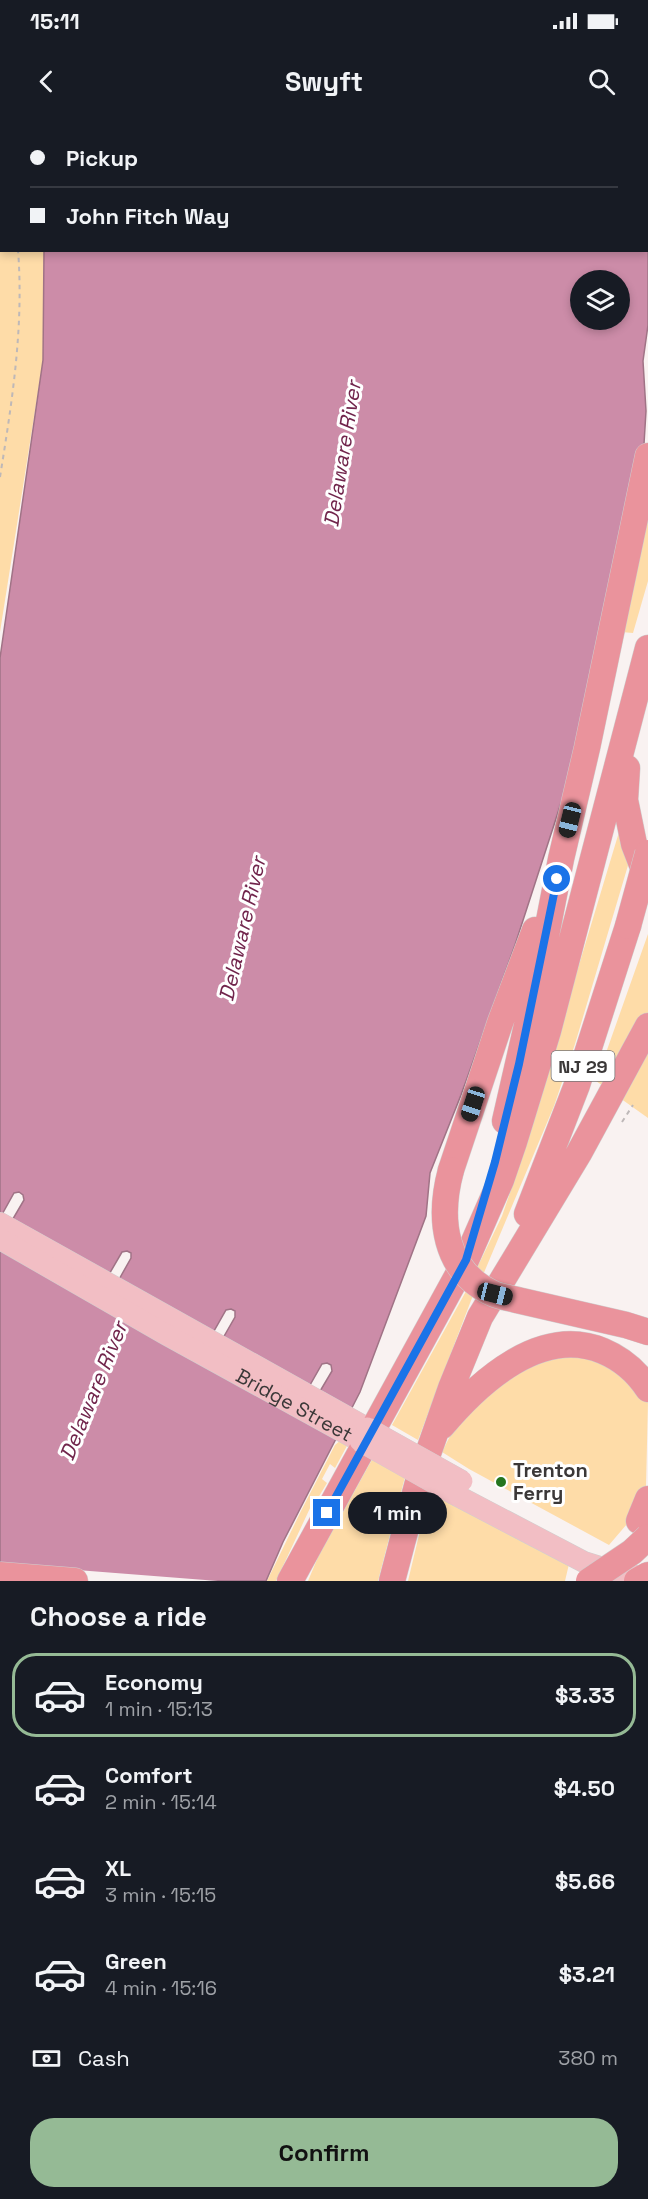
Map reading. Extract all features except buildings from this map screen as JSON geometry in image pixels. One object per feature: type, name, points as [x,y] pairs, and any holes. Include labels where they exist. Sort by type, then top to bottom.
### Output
[{"type":"highway","points":[[466,1260],[495,1162],[519,1064],[648,456]]},
{"type":"highway","name":"NJ 29","points":[[290,1581],[466,1260],[501,1180],[533,1084],[648,648]]},
{"type":"highway","points":[[630,714],[625,800],[634,844],[648,880]]},
{"type":"highway","name":"NJ 29","points":[[392,1581],[418,1482],[468,1344],[532,1203],[577,1085],[628,926],[648,853]]},
{"type":"highway","points":[[561,859],[500,1023],[451,1170],[444,1216],[449,1246],[463,1269],[479,1284],[495,1294],[648,1332]]},
{"type":"highway","points":[[487,1304],[579,1154],[648,1026]]},
{"type":"highway","points":[[435,1435],[460,1405],[499,1372],[535,1352],[559,1345],[586,1346],[611,1355],[636,1373],[648,1389]]},
{"type":"highway","points":[[593,1579],[645,1519]]},
{"type":"highway","points":[[0,1575],[75,1581]]},
{"type":"main road","points":[[0,1223],[170,1328]]},
{"type":"main road","points":[[0,1239],[170,1328]]},
{"type":"main road","name":"Bridge Street","points":[[170,1328],[458,1488],[645,1575]]},
{"type":"path","points":[[0,477],[18,357],[20,316],[18,252]]},
{"type":"path","points":[[622,1122],[633,1105]]},
{"type":"shaded area","points":[[0,252],[44,252],[43,360],[0,632]]},
{"type":"shaded area","points":[[648,503],[648,581],[633,633],[621,632]]},
{"type":"shaded area","points":[[619,832],[629,862],[575,1044],[554,1106],[483,1275],[477,1268],[502,1216],[514,1181]]},
{"type":"shaded area","points":[[648,934],[648,1118],[596,1081]]},
{"type":"shaded area","points":[[470,1284],[475,1290],[418,1440],[392,1425]]},
{"type":"shaded area","points":[[550,1352],[601,1356],[645,1394],[648,1402],[646,1486],[627,1524],[609,1545],[442,1452],[452,1432],[480,1396]]},
{"type":"shaded area","points":[[342,1439],[348,1444],[335,1468],[330,1464],[322,1479],[327,1483],[315,1503],[313,1502],[276,1581],[267,1581],[335,1445]]},
{"type":"shaded area","points":[[374,1456],[406,1473],[378,1581],[308,1581],[318,1557]]},
{"type":"shaded area","points":[[431,1494],[455,1501],[569,1564],[565,1581],[408,1581]]},
{"type":"water","name":"Delaware River","points":[[44,252],[648,252],[648,325],[643,361],[646,411],[644,444],[564,794],[515,945],[461,1095],[430,1173],[426,1216],[360,1392],[283,1542],[266,1581],[0,1581],[0,1241],[24,1200],[23,1195],[19,1192],[14,1193],[0,1218],[0,658],[43,360]],"holes":[[[122,1252],[131,1253],[131,1258],[103,1308],[93,1302]],[[226,1310],[235,1311],[235,1317],[207,1366],[197,1361]],[[322,1364],[331,1365],[332,1371],[303,1420],[293,1415]]]},
{"type":"pier","points":[[0,1564],[218,1581],[0,1581]]},
{"type":"place","name":"Trenton Ferry","points":[[501,1482]]},
{"type":"route","points":[[327,1513],[466,1260],[495,1162],[519,1064],[557,879]]}]
